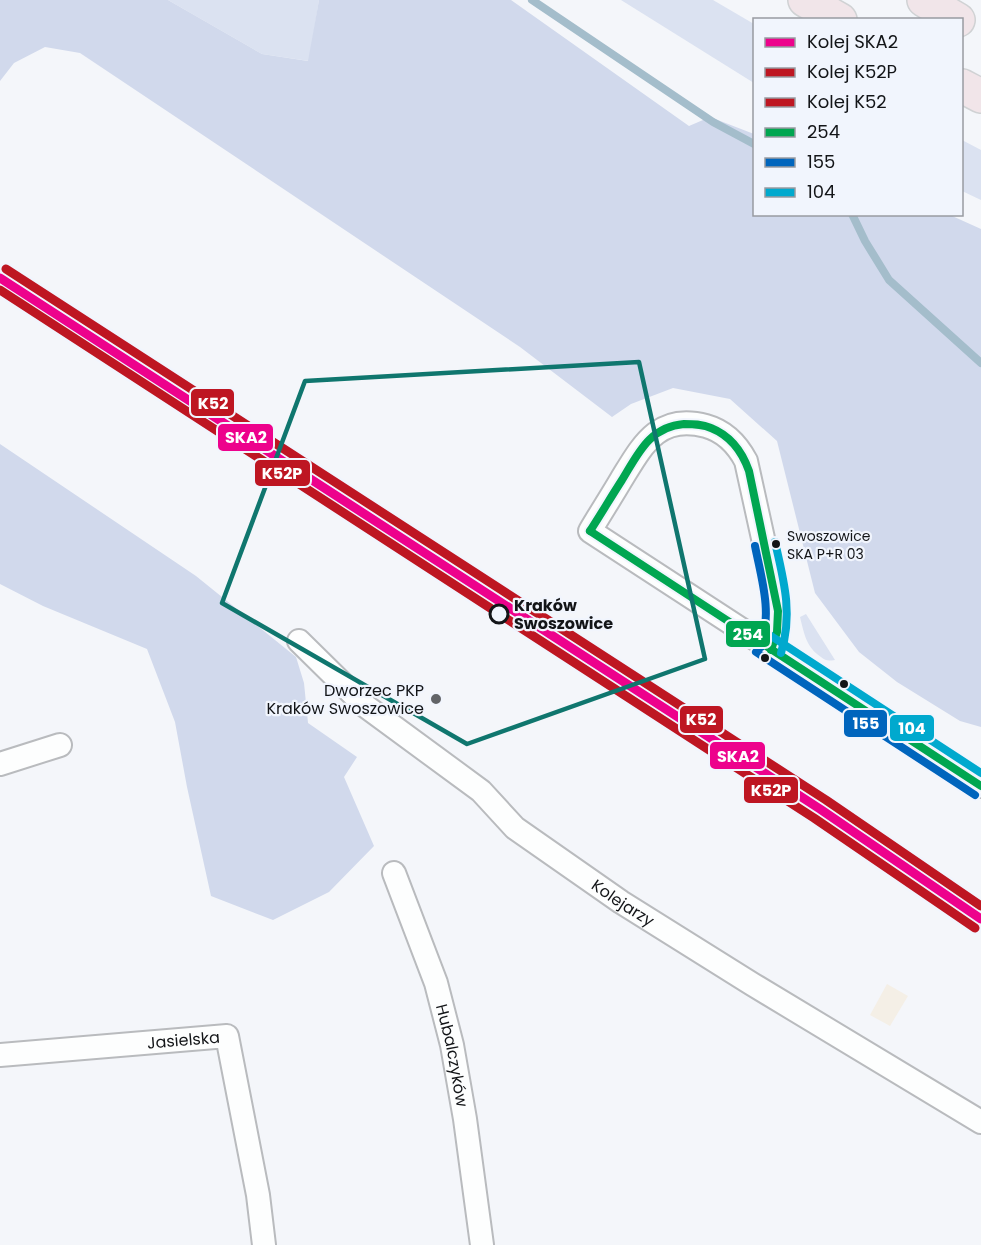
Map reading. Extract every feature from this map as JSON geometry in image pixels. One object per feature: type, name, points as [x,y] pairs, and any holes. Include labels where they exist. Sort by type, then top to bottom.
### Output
[{"type":"highway","points":[[805,0],[836,18]]},
{"type":"highway","points":[[924,0],[956,18]]},
{"type":"highway","points":[[963,22],[981,32]]},
{"type":"highway","points":[[963,87],[981,96]]},
{"type":"street","points":[[771,650],[777,632],[777,602],[746,461],[736,444],[711,428],[693,424],[674,425],[655,434],[642,446],[590,531],[771,650],[981,786]]},
{"type":"street","name":"Kolejarzy","points":[[299,641],[364,705],[481,790],[515,828],[621,902],[981,1122]]},
{"type":"street","points":[[0,764],[60,746]]},
{"type":"street","name":"Hubalczyków","points":[[394,873],[436,983],[452,1045],[465,1119],[482,1245]]},
{"type":"street","name":"Jasielska","points":[[0,1054],[227,1036],[258,1195],[264,1245]]},
{"type":"highlighted area","points":[[639,362],[705,659],[467,744],[222,603],[305,381]]},
{"type":"shaded area","points":[[0,0],[168,0],[262,54],[308,61],[319,0],[511,0],[689,126],[710,117],[753,134],[753,216],[952,216],[981,229],[981,727],[960,721],[897,682],[859,652],[815,593],[777,441],[730,399],[673,388],[631,404],[612,417],[520,347],[80,53],[45,47],[14,63],[0,81]]},
{"type":"shaded area","points":[[168,0],[319,0],[309,61],[262,54]]},
{"type":"shaded area","points":[[621,0],[713,0],[753,23],[753,82]]},
{"type":"shaded area","points":[[963,141],[981,150],[981,200],[963,191]]},
{"type":"shaded area","points":[[0,444],[196,576],[296,657],[304,683],[308,723],[357,757],[344,777],[374,846],[329,892],[273,920],[211,896],[175,722],[147,649],[43,606],[0,584]]},
{"type":"shaded area","points":[[806,614],[835,660],[824,659],[809,644],[800,617]]},
{"type":"shaded area","points":[[887,984],[908,996],[890,1026],[870,1015]]},
{"type":"waterway","points":[[532,0],[713,122],[753,143]]},
{"type":"waterway","points":[[853,216],[889,280],[981,363]]},
{"type":"rail line","name":"K52","points":[[6,269],[826,800],[981,906]]},
{"type":"rail line","name":"SKA2","points":[[0,278],[820,809],[981,919]]},
{"type":"rail line","name":"K52P","points":[[0,290],[814,818],[975,928]]},
{"type":"transit line","name":"254","points":[[590,531],[639,452],[653,436],[672,426],[684,424],[704,426],[718,431],[739,451],[749,471],[778,611],[777,632],[771,650]]},
{"type":"transit line","name":"254","points":[[590,531],[981,786]]},
{"type":"transit line","name":"104","points":[[775,542],[787,611],[785,639],[781,653]]},
{"type":"transit line","name":"155","points":[[755,546],[766,608],[761,647]]},
{"type":"transit line","name":"104","points":[[768,634],[981,773]]},
{"type":"transit line","name":"155","points":[[756,652],[975,795]]},
{"type":"place","name":"Swoszowice SKA P+R 03","points":[[776,544]]},
{"type":"place","name":"Kraków Swoszowice","points":[[499,614]]},
{"type":"place","name":"Dworzec PKP Kraków Swoszowice","points":[[436,699]]}]
